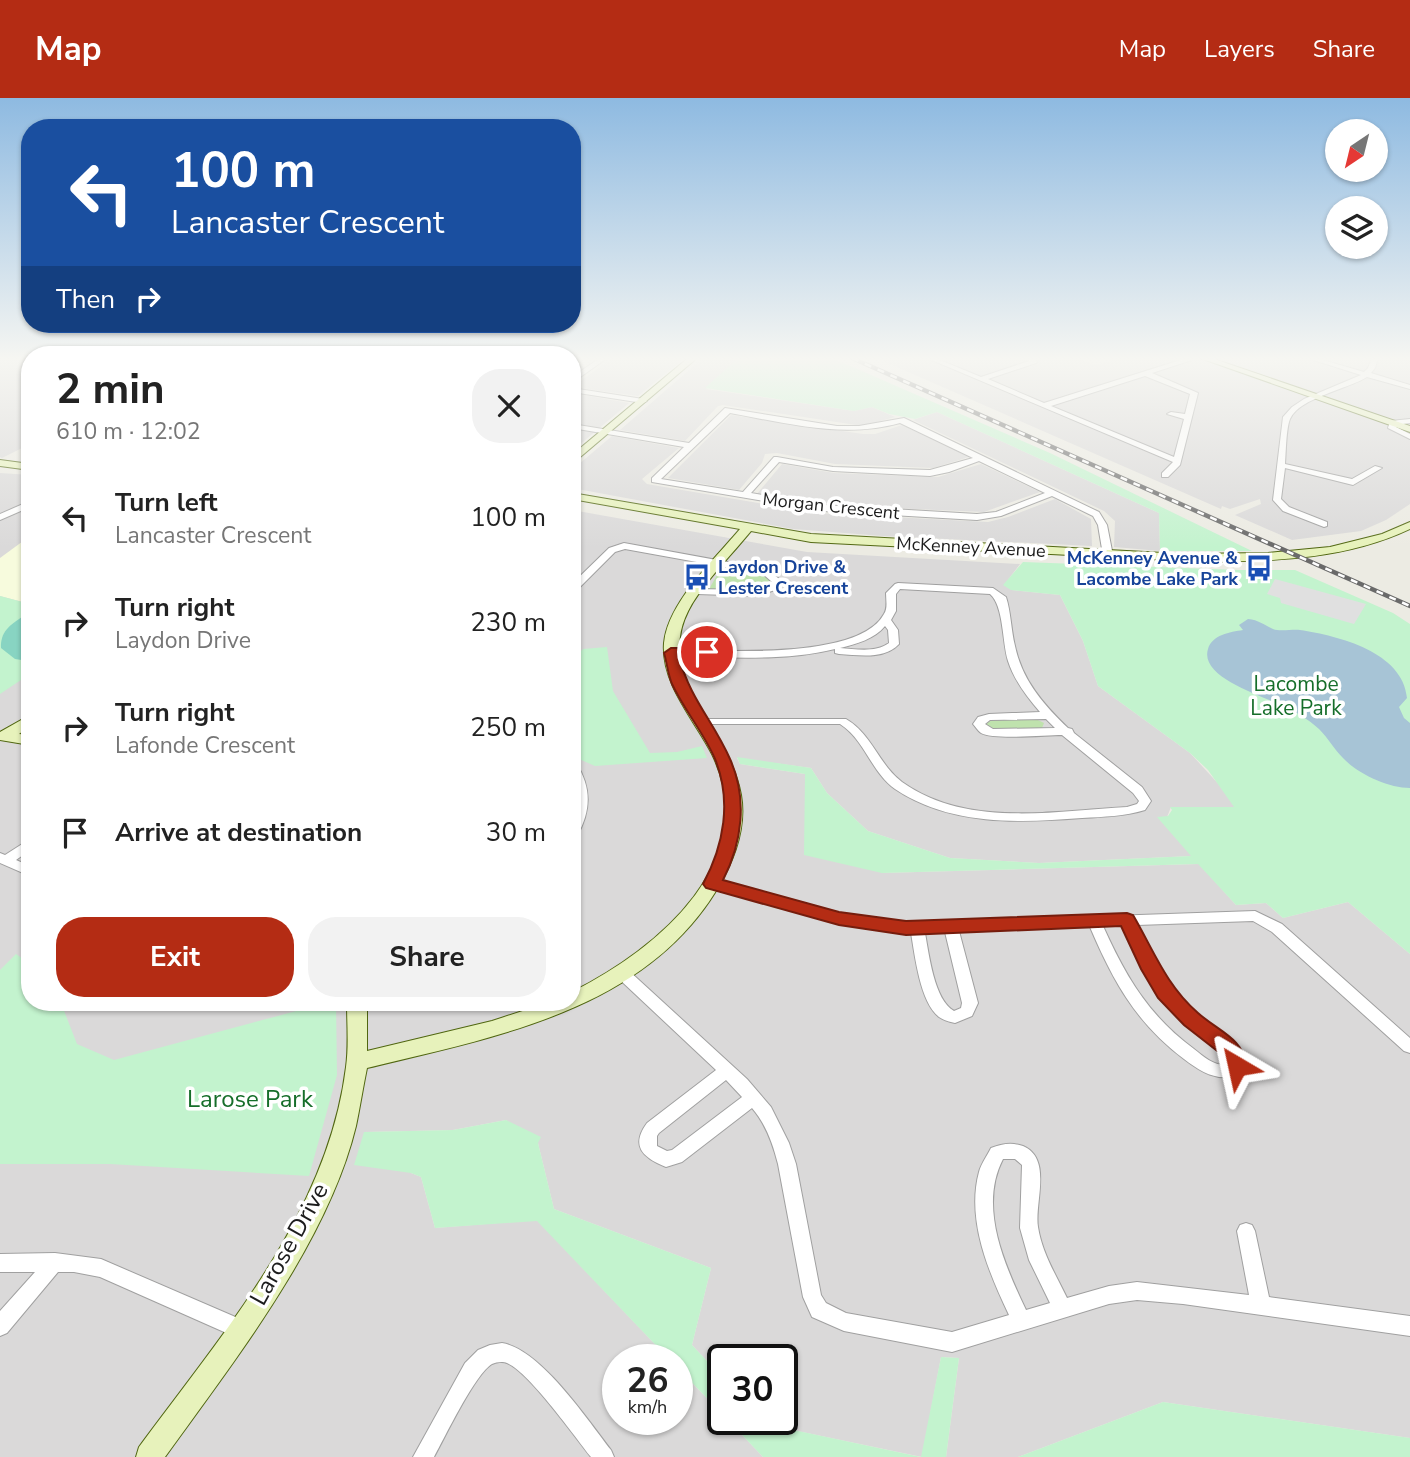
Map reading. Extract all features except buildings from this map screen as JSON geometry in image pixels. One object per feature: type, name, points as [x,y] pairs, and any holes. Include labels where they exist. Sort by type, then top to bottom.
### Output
[{"type":"street","points":[[581,454],[619,421]]},
{"type":"street","name":"Morgan Crescent","points":[[716,421],[656,480],[839,510],[977,517],[998,514],[1052,493]]},
{"type":"street","name":"Morgan Crescent","points":[[802,421],[858,430],[883,427],[897,421]]},
{"type":"street","name":"Morgan Crescent","points":[[904,421],[1100,517],[1104,526],[1107,557]]},
{"type":"street","points":[[1084,421],[1177,461]]},
{"type":"street","points":[[1165,475],[1175,468],[1187,421]]},
{"type":"street","points":[[1286,421],[1278,503],[1324,524]]},
{"type":"street","points":[[1388,421],[1410,429]]},
{"type":"street","points":[[1393,423],[1406,421]]},
{"type":"street","points":[[1393,423],[1393,430],[1410,437]]},
{"type":"street","points":[[581,428],[691,446]]},
{"type":"street","points":[[744,496],[777,459],[833,469],[930,473],[980,458]]},
{"type":"street","points":[[0,463],[21,466]]},
{"type":"street","points":[[1281,465],[1353,482],[1378,468]]},
{"type":"street","points":[[0,471],[21,473]]},
{"type":"street","name":"McKenney Avenue","points":[[581,498],[744,532]]},
{"type":"street","name":"McKenney Avenue","points":[[581,504],[853,549],[1107,557],[1265,557],[1351,546],[1391,534],[1410,525]]},
{"type":"street","points":[[0,517],[21,508]]},
{"type":"street","points":[[581,996],[623,974],[672,934],[692,913],[712,884],[727,852],[734,810],[726,766],[678,682],[671,653],[676,622],[744,532]]},
{"type":"street","name":"McKenney Avenue","points":[[1107,557],[1221,566],[1272,564],[1362,552],[1387,546],[1410,536]]},
{"type":"street","points":[[581,581],[612,550],[620,547],[769,573],[777,583],[772,589],[761,592],[697,591]]},
{"type":"street","points":[[703,722],[842,721],[854,728],[877,764],[899,786],[925,801],[967,813],[1003,816],[1128,811],[1144,804],[1145,799],[1138,790],[1050,715],[1030,692],[1016,667],[1002,599],[998,594],[986,590],[898,586],[891,593],[891,610],[886,620],[873,633],[824,650]]},
{"type":"street","points":[[671,653],[888,650],[894,642],[893,630],[886,620]]},
{"type":"street","points":[[1050,715],[989,717],[982,719],[979,724],[992,733],[1068,731]]},
{"type":"street","points":[[2,736],[21,724]]},
{"type":"street","points":[[2,736],[21,739]]},
{"type":"street","points":[[581,784],[581,811]]},
{"type":"street","points":[[4,859],[21,849]]},
{"type":"street","points":[[4,859],[21,866]]},
{"type":"street","points":[[712,884],[839,919],[917,929],[1246,915],[1261,918],[1277,928],[1410,1047]]},
{"type":"street","points":[[1094,921],[1124,985],[1149,1019],[1172,1042],[1210,1069],[1223,1073],[1233,1070],[1238,1061],[1235,1053],[1191,1019],[1165,993],[1150,969],[1127,920]]},
{"type":"street","points":[[917,929],[934,1003],[944,1014],[955,1017],[967,1012],[970,1003],[951,928]]},
{"type":"street","points":[[623,974],[727,1071],[765,1112],[781,1143],[808,1286],[820,1310],[844,1322],[952,1342],[1109,1295],[1137,1292],[1410,1326]]},
{"type":"street","name":"Larose Drive","points":[[149,1457],[240,1329],[298,1236],[323,1186],[344,1129],[357,1062],[358,1011]]},
{"type":"street","points":[[357,1062],[503,1027],[546,1011]]},
{"type":"street","points":[[727,1071],[653,1128],[648,1135],[649,1150],[666,1159],[676,1157],[753,1098]]},
{"type":"street","points":[[1022,1322],[995,1262],[986,1225],[989,1170],[997,1153],[1004,1150],[1024,1155],[1030,1163],[1032,1171],[1027,1208],[1029,1227],[1040,1262],[1063,1309]]},
{"type":"street","points":[[1246,1231],[1262,1306]]},
{"type":"street","points":[[0,1263],[55,1262],[89,1265],[116,1272],[240,1329]]},
{"type":"street","points":[[0,1326],[55,1262]]},
{"type":"street","points":[[423,1457],[471,1370],[482,1358],[496,1353],[513,1355],[530,1370],[604,1457]]},
{"type":"shaded area","points":[[0,421],[21,421],[21,448],[0,457]]},
{"type":"shaded area","points":[[581,421],[607,421],[581,443]]},
{"type":"shaded area","points":[[630,421],[703,421],[685,441],[620,430]]},
{"type":"shaded area","points":[[725,421],[776,421],[863,434],[875,434],[902,425],[969,457],[933,468],[835,464],[777,453],[765,454],[762,463],[739,490],[668,478]]},
{"type":"shaded area","points":[[832,421],[879,421],[863,426]]},
{"type":"shaded area","points":[[916,421],[958,421],[1159,513],[1160,551],[1114,547],[1115,521],[1104,511]]},
{"type":"shaded area","points":[[1021,421],[1410,421],[1410,504],[1386,520],[1361,531],[1292,540],[1235,515],[1261,504],[1260,499],[1230,509],[1222,506],[1221,509]]},
{"type":"shaded area","points":[[612,436],[679,448],[642,479],[647,484],[817,513],[988,522],[1055,499],[1091,519],[1092,546],[793,529],[581,490],[581,462]]},
{"type":"shaded area","points":[[782,464],[834,473],[938,477],[981,464],[1040,492],[984,512],[843,506],[757,494]]},
{"type":"shaded area","points":[[0,473],[21,474],[21,1011],[581,1011],[581,512],[807,552],[1020,564],[1004,585],[1012,590],[1060,595],[1083,641],[1098,686],[1190,753],[1225,791],[1235,807],[1171,807],[1167,817],[1158,817],[1192,856],[1039,863],[950,858],[868,831],[827,793],[811,768],[737,758],[740,764],[805,774],[882,873],[1199,864],[1236,905],[1266,903],[1283,918],[1348,902],[1410,954],[1410,1438],[1163,1402],[1018,1457],[946,1457],[959,1358],[941,1357],[922,1457],[798,1431],[798,1344],[707,1344],[707,1361],[692,1344],[711,1268],[554,1209],[538,1143],[506,1120],[453,1130],[365,1132],[411,1173],[421,1177],[435,1228],[537,1220],[655,1344],[602,1344],[602,1435],[693,1435],[693,1384],[707,1398],[707,1435],[742,1435],[763,1457],[0,1457]]},
{"type":"shaded area","points":[[21,543],[21,602],[0,596],[0,558]]},
{"type":"shaded area","points":[[1275,579],[1366,604],[1354,624],[1281,603],[1280,598],[1267,594]]},
{"type":"shaded area","points":[[21,618],[21,660],[15,659],[1,648],[4,633]]},
{"type":"shaded area","points":[[1248,619],[1276,630],[1300,630],[1350,642],[1382,658],[1394,669],[1403,682],[1407,698],[1399,707],[1404,718],[1410,723],[1410,788],[1392,786],[1365,775],[1349,764],[1319,729],[1306,719],[1288,708],[1235,685],[1213,669],[1208,659],[1210,644],[1222,635],[1243,630],[1239,625]]},
{"type":"green space","points":[[958,421],[978,421],[1050,453],[1252,551],[1160,551],[1159,513]]},
{"type":"green space","name":"Lacombe Lake Park","points":[[1023,562],[1295,570],[1393,613],[1410,624],[1410,954],[1348,902],[1283,918],[1266,903],[1236,905],[1198,864],[882,873],[804,855],[805,774],[740,764],[737,757],[811,768],[827,793],[868,831],[950,858],[1039,863],[1191,856],[1157,817],[1168,816],[1172,810],[1170,807],[1234,807],[1208,770],[1190,753],[1098,686],[1083,641],[1060,595],[1011,590],[1003,585]]},
{"type":"green space","points":[[728,568],[765,575],[773,580],[771,586],[761,590],[709,589],[720,570]]},
{"type":"green space","points":[[0,596],[21,602],[21,680],[0,694]]},
{"type":"green space","points":[[607,647],[613,691],[650,753],[677,752],[702,746],[707,758],[595,766],[581,760],[583,649]]},
{"type":"green space","points":[[1036,719],[1044,723],[1042,728],[992,729],[986,724],[991,720]]},
{"type":"green space","name":"Larose Park","points":[[16,954],[21,958],[21,1011],[64,1011],[77,1044],[114,1060],[296,1011],[336,1011],[337,1075],[309,1176],[110,1164],[0,1164],[0,970]]},
{"type":"green space","points":[[506,1120],[541,1137],[538,1143],[554,1209],[711,1268],[692,1344],[655,1344],[537,1221],[435,1228],[421,1177],[411,1173],[354,1165],[364,1132],[453,1130]]},
{"type":"green space","points":[[693,1346],[707,1361],[707,1398],[693,1384]]},
{"type":"green space","points":[[941,1357],[959,1358],[946,1457],[921,1457]]},
{"type":"green space","points":[[1163,1402],[1410,1438],[1410,1457],[1018,1457]]},
{"type":"green space","points":[[798,1431],[921,1457],[763,1457],[742,1435],[798,1435]]},
{"type":"railway","points":[[995,421],[1410,606]]},
{"type":"place","name":"McKenney Avenue & Lacombe Lake Park","points":[[1259,568]]},
{"type":"place","name":"Laydon Drive & Lester Crescent","points":[[697,577]]},
{"type":"route","points":[[707,652],[671,653],[678,682],[722,757],[733,794],[730,840],[712,884],[839,919],[906,928],[1127,920],[1150,969],[1165,993],[1191,1019],[1235,1053],[1237,1066]]}]
